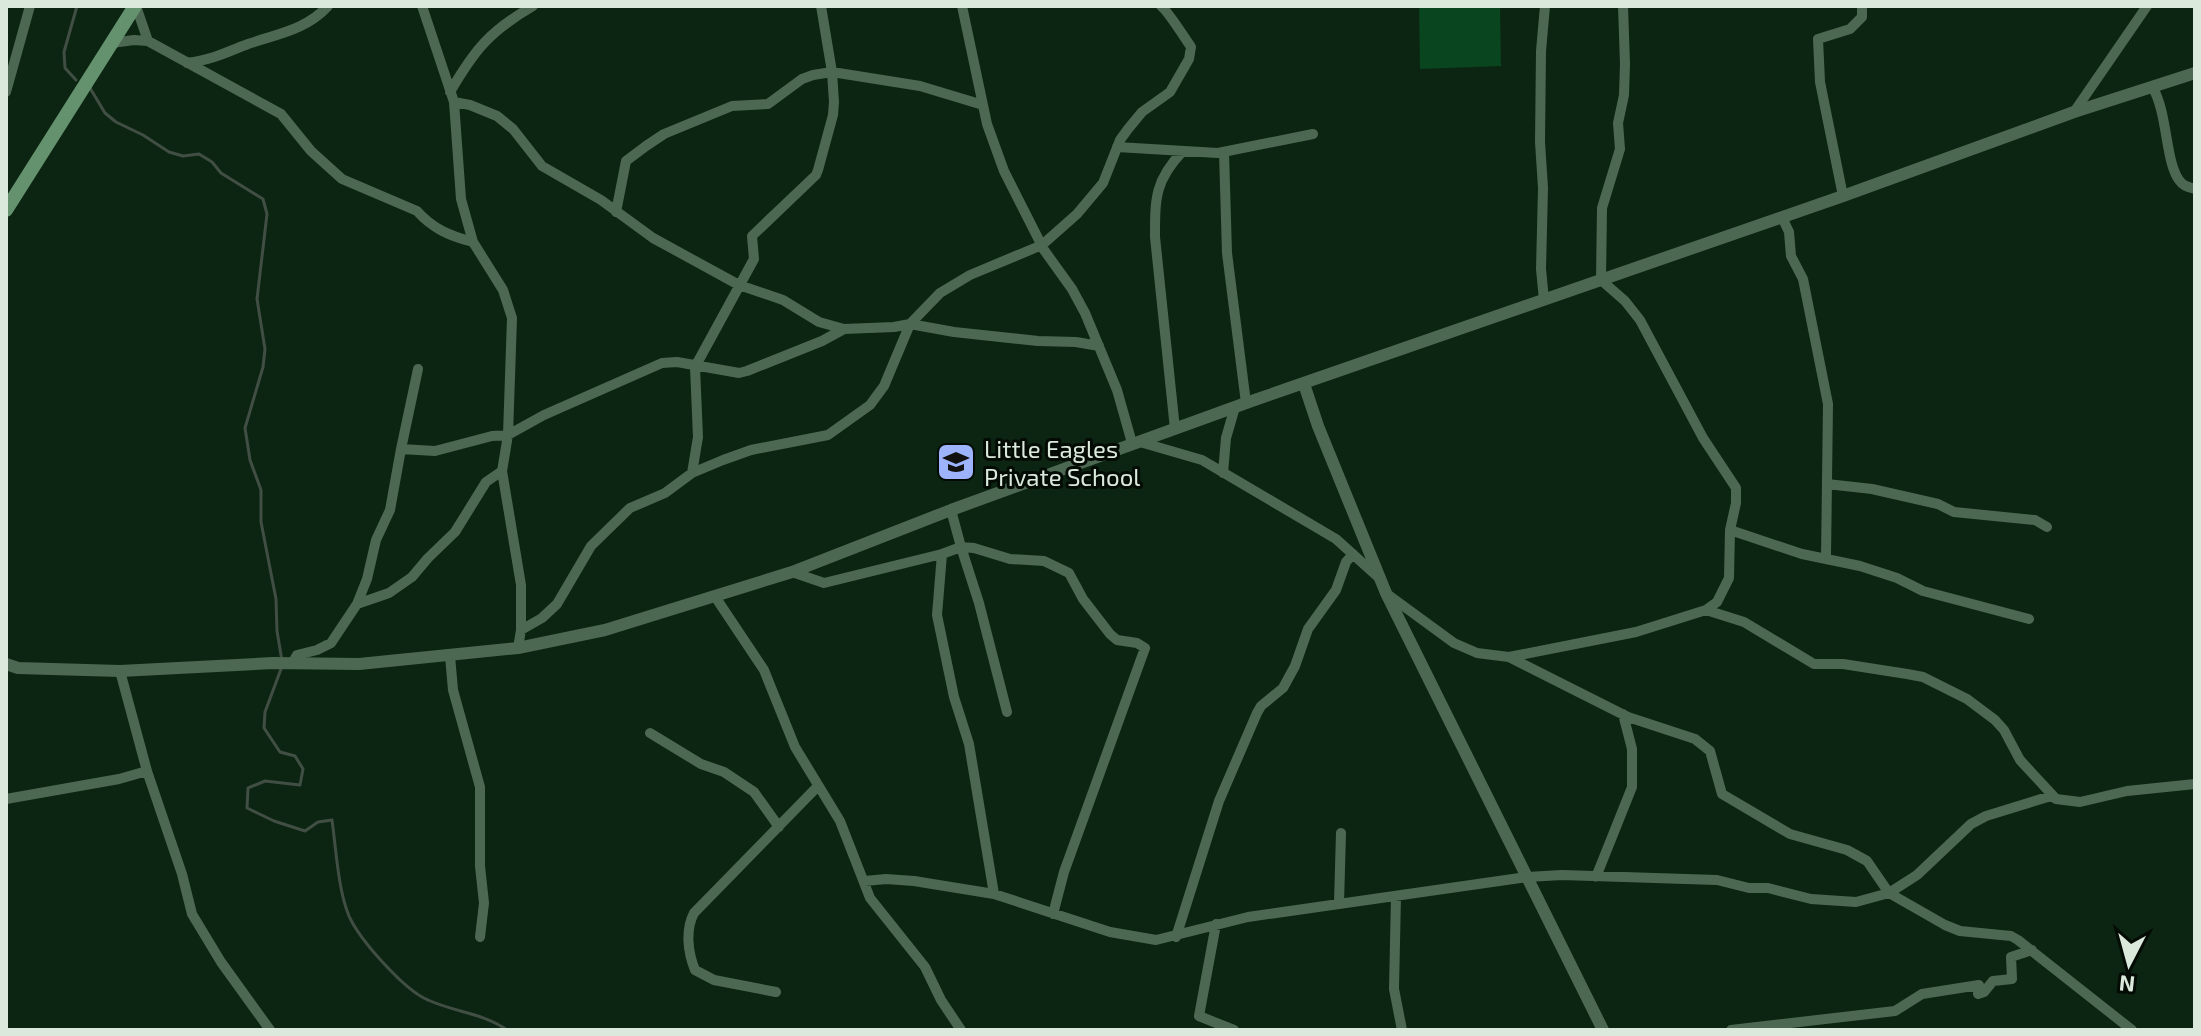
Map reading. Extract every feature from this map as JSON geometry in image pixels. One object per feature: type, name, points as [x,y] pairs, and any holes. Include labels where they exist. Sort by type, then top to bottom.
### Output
[{"type":"main road","points":[[6,210],[135,6]]},
{"type":"street","points":[[6,92],[30,6]]},
{"type":"street","points":[[135,6],[148,41]]},
{"type":"street","points":[[187,63],[216,58],[247,44],[295,29],[314,19],[328,6]]},
{"type":"street","points":[[422,6],[452,97],[461,199],[473,242],[503,290],[512,318],[508,435],[502,471],[521,585],[518,648]]},
{"type":"street","points":[[452,97],[476,49],[498,28],[533,6]]},
{"type":"street","points":[[692,473],[698,437],[695,367],[754,259],[752,236],[816,175],[833,115],[832,72],[821,6]]},
{"type":"street","points":[[962,6],[987,124],[1004,171],[1042,245],[1072,289],[1099,346],[1136,442]]},
{"type":"street","points":[[521,630],[542,618],[557,604],[591,546],[636,504],[671,490],[692,473],[751,450],[823,436],[837,429],[870,405],[884,386],[910,324],[940,293],[1042,245],[1077,214],[1109,171],[1117,147],[1128,129],[1142,112],[1170,92],[1191,52],[1191,47],[1171,22],[1167,10],[1161,6]]},
{"type":"street","points":[[1544,300],[1540,142],[1541,40],[1545,6]]},
{"type":"street","points":[[1386,593],[1454,643],[1477,653],[1509,657],[1636,632],[1706,610],[1720,598],[1729,578],[1730,530],[1737,495],[1731,479],[1703,438],[1640,320],[1625,301],[1601,280],[1601,217],[1619,158],[1618,123],[1624,95],[1623,6]]},
{"type":"street","points":[[1843,196],[1820,82],[1818,39],[1850,29],[1862,17],[1862,6]]},
{"type":"street","points":[[2074,112],[2147,6]]},
{"type":"street","points":[[112,43],[148,41],[281,114],[311,151],[342,179],[417,211],[425,221],[448,236],[473,242]]},
{"type":"street","points":[[616,212],[626,161],[646,146],[664,134],[732,106],[768,104],[802,79],[832,72],[920,86],[983,105]]},
{"type":"street","points":[[6,664],[18,668],[120,671],[283,663],[359,664],[518,648],[605,630],[792,572],[951,510],[1240,405],[1843,196],[2074,112],[2195,73]]},
{"type":"street","points":[[2153,88],[2164,113],[2175,172],[2184,186],[2195,189]]},
{"type":"street","points":[[452,97],[497,116],[513,129],[542,166],[601,200],[665,245],[739,285],[783,300],[819,322],[844,329],[910,324],[954,332],[1099,346]]},
{"type":"street","points":[[1117,147],[1224,152],[1313,134]]},
{"type":"street","points":[[1175,429],[1155,237],[1155,207],[1158,185],[1163,175],[1183,151]]},
{"type":"street","points":[[1223,473],[1224,450],[1240,405],[1227,253],[1224,152]]},
{"type":"street","points":[[1782,217],[1789,232],[1791,256],[1803,279],[1828,404],[1826,557]]},
{"type":"street","points":[[401,449],[435,451],[492,436],[508,435],[544,415],[662,363],[677,362],[739,373],[747,371],[844,329]]},
{"type":"street","points":[[283,663],[331,643],[357,604],[367,579],[376,540],[390,510],[418,369]]},
{"type":"street","points":[[1304,384],[1386,593],[1603,1030]]},
{"type":"street","points":[[1136,442],[1202,460],[1336,539],[1379,577]]},
{"type":"street","points":[[357,604],[389,593],[412,577],[455,532],[486,482],[502,471]]},
{"type":"street","points":[[1827,484],[1872,489],[1938,504],[1954,512],[2035,520],[2047,527]]},
{"type":"street","points":[[951,510],[1007,712]]},
{"type":"street","points":[[1730,530],[1802,554],[1826,557],[1897,578],[1923,591],[2029,619]]},
{"type":"street","points":[[792,572],[824,583],[961,547],[1010,559],[1044,561],[1069,573],[1083,599],[1110,634],[1117,640],[1137,643],[1145,648],[1064,872],[1053,914]]},
{"type":"street","points":[[942,554],[937,615],[954,697],[969,744],[994,894]]},
{"type":"street","points":[[1176,937],[1219,801],[1257,713],[1283,688],[1295,666],[1308,629],[1336,590],[1346,562],[1353,554]]},
{"type":"street","points":[[716,598],[764,670],[795,747],[840,821],[870,898],[925,967],[941,1000],[961,1030]]},
{"type":"street","points":[[1706,610],[1744,622],[1814,664],[1843,664],[1923,677],[1967,699],[2004,730],[2020,760],[2051,796],[2065,801],[2080,802],[2127,791],[2195,784]]},
{"type":"street","points":[[450,656],[453,690],[480,787],[480,866],[484,903],[480,937]]},
{"type":"street","points":[[1509,657],[1623,714],[1695,739],[1710,751],[1722,794],[1790,834],[1847,850],[1867,861],[1889,893],[1960,931],[2011,936],[2132,1030]]},
{"type":"street","points":[[120,671],[147,771],[192,914],[221,962],[270,1030]]},
{"type":"street","points":[[1596,877],[1632,787],[1632,749],[1623,714]]},
{"type":"street","points":[[650,733],[701,764],[724,772],[754,792],[779,827]]},
{"type":"street","points":[[6,799],[147,771]]},
{"type":"street","points":[[776,992],[706,977],[695,970],[690,956],[690,921],[694,913],[818,786]]},
{"type":"street","points":[[865,881],[914,881],[994,894],[1110,932],[1156,940],[1216,924],[1339,903],[1527,877],[1725,880],[1749,888],[1768,888],[1811,899],[1861,901],[1889,893],[1917,875],[1971,824],[1986,816],[2051,796]]},
{"type":"street","points":[[1339,903],[1341,833]]},
{"type":"street","points":[[1396,896],[1394,989],[1402,1030]]},
{"type":"street","points":[[1216,924],[1199,1016],[1234,1030]]},
{"type":"street","points":[[1731,1030],[1895,1011],[1922,994],[1979,985],[1978,994],[1984,992],[1993,981],[2012,979],[2011,957],[2032,950]]},
{"type":"green space","points":[[1419,6],[1500,6],[1501,66],[1420,69]]},
{"type":"waterway","points":[[76,80],[65,68],[64,52],[77,6]]},
{"type":"waterway","points":[[90,88],[105,113],[116,122],[169,152],[183,156],[199,154],[212,162],[221,173],[263,199],[267,214],[257,299],[265,349],[263,367],[245,428],[250,460],[261,490],[261,522],[276,599],[282,661]]},
{"type":"waterway","points":[[281,669],[265,712],[264,728],[280,752],[295,756],[303,769],[300,785],[265,781],[248,788],[247,808],[305,831],[318,822],[332,820],[345,906],[373,950],[418,995],[507,1030]]},
{"type":"place","name":"Little Eagles Private School","points":[[956,462]]}]
